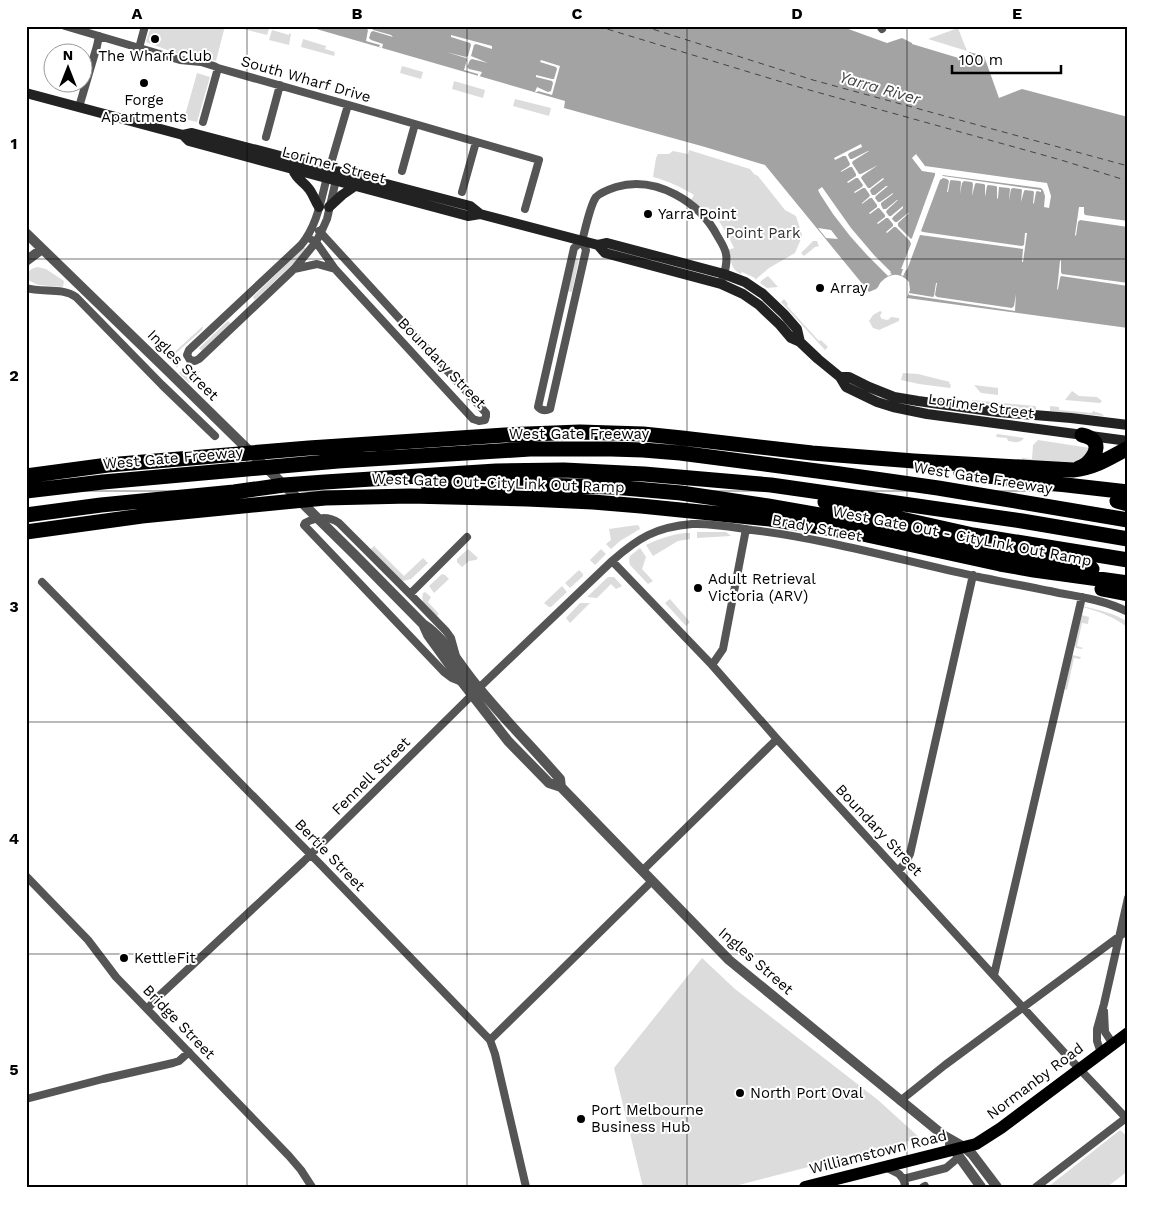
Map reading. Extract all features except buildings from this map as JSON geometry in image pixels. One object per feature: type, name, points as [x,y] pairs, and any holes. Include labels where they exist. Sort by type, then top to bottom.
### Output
[{"type":"highway","points":[[26,476],[108,465],[318,447],[580,432],[672,437],[782,450],[914,461],[1073,470],[1096,466],[1128,448]]},
{"type":"highway","points":[[1073,470],[1084,467],[1096,450],[1093,440],[1082,435]]},
{"type":"highway","points":[[26,484],[129,470],[350,451],[574,439],[641,441],[702,447],[806,459],[897,475],[1125,498]]},
{"type":"highway","name":"West Gate Freeway","points":[[26,491],[103,482],[338,461],[522,450],[582,448],[643,450],[680,453],[936,497],[1022,520],[1128,539]]},
{"type":"highway","points":[[26,501],[85,492],[303,473],[561,457],[678,462],[741,469],[936,497]]},
{"type":"highway","points":[[914,461],[1037,476],[1125,498]]},
{"type":"highway","name":"West Gate Freeway","points":[[26,515],[284,485],[496,471],[564,470],[686,477],[771,486],[1014,501],[1128,520]]},
{"type":"highway","points":[[686,477],[812,500],[973,535],[1128,560]]},
{"type":"highway","points":[[234,492],[285,493],[333,488],[504,484],[652,490],[768,506],[852,521],[1010,555],[1128,575]]},
{"type":"highway","points":[[442,496],[489,493],[555,494],[768,506]]},
{"type":"highway","name":"West Gate Out-CityLink Out Ramp","points":[[26,532],[142,516],[325,498],[375,496],[442,496],[583,501],[745,516],[819,527]]},
{"type":"highway","points":[[819,527],[854,539],[965,565],[1128,594]]},
{"type":"highway","name":"West Gate Out - CityLink Out Ramp","points":[[819,527],[858,533],[1000,564],[1128,583]]},
{"type":"main road","name":"Lorimer Street","points":[[26,93],[183,135],[192,133],[332,173],[470,206],[480,214],[598,245],[604,252],[723,279],[737,291],[753,300],[791,338],[800,342],[840,376],[846,387],[864,397],[893,407],[933,415],[1128,441]]},
{"type":"main road","name":"Lorimer Street","points":[[183,135],[189,141],[293,170],[332,173],[355,186],[468,216],[480,214]]},
{"type":"main road","points":[[293,170],[296,177],[311,192],[313,198],[324,207],[355,186]]},
{"type":"main road","name":"Lorimer Street","points":[[840,376],[849,377],[869,387],[918,402],[989,411],[1128,424]]},
{"type":"main road","name":"Normanby Road","points":[[959,1151],[989,1136],[1128,1033]]},
{"type":"main road","name":"Williamstown Road","points":[[805,1187],[959,1151]]},
{"type":"street","name":"South Wharf Drive","points":[[65,26],[180,60],[209,64],[539,160],[525,209]]},
{"type":"street","points":[[139,48],[146,26]]},
{"type":"street","points":[[79,107],[98,46],[99,36]]},
{"type":"street","points":[[203,122],[218,68]]},
{"type":"street","points":[[266,137],[280,85]]},
{"type":"street","points":[[324,207],[325,224],[316,242],[294,269],[199,359],[193,361],[188,358],[187,353],[189,350],[307,237],[324,207],[348,105]]},
{"type":"street","points":[[402,172],[415,124]]},
{"type":"street","points":[[462,192],[476,142]]},
{"type":"street","points":[[582,241],[586,250],[550,409],[547,411],[541,410],[538,407],[574,247],[582,241],[594,201],[597,197],[613,188],[632,184],[656,187],[677,195],[696,208],[709,221],[715,231],[726,255],[727,264],[723,279]]},
{"type":"street","name":"Boundary Street","points":[[307,237],[316,242],[335,268],[473,419],[485,420],[486,413],[321,232],[312,228]]},
{"type":"street","name":"Ingles Street","points":[[26,233],[423,624],[438,636],[508,740],[549,783],[561,787],[729,960],[947,1138],[959,1151],[981,1187]]},
{"type":"street","points":[[26,261],[42,249]]},
{"type":"street","points":[[294,269],[309,264],[335,268]]},
{"type":"street","name":"Ingles Street","points":[[26,288],[64,292],[76,297],[215,436]]},
{"type":"street","points":[[563,297],[575,299]]},
{"type":"street","points":[[234,308],[243,318]]},
{"type":"street","points":[[552,346],[564,348]]},
{"type":"street","name":"Ingles Street","points":[[323,518],[337,521],[449,635],[465,678],[449,676],[444,672],[304,525],[311,520],[323,518]]},
{"type":"street","name":"Brady Street","points":[[612,561],[642,537],[658,530],[674,526],[701,524],[801,537],[973,576],[1082,597],[1110,604],[1128,612]]},
{"type":"street","points":[[712,665],[723,649],[746,529]]},
{"type":"street","points":[[410,594],[467,537]]},
{"type":"street","name":"Boundary Street","points":[[612,561],[712,665],[777,740],[1127,1119]]},
{"type":"street","name":"Fennell Street","points":[[148,1008],[612,561]]},
{"type":"street","points":[[898,871],[910,854],[973,576]]},
{"type":"street","name":"Bertie Street","points":[[42,582],[490,1040],[495,1054],[526,1187]]},
{"type":"street","points":[[994,975],[1082,597]]},
{"type":"street","name":"Ingles Street","points":[[476,692],[560,779],[561,787]]},
{"type":"street","points":[[642,871],[777,740]]},
{"type":"street","points":[[519,752],[527,744]]},
{"type":"street","name":"Bridge Street","points":[[26,876],[88,940],[109,969],[290,1156],[312,1187]]},
{"type":"street","points":[[490,1040],[652,881]]},
{"type":"street","points":[[1101,1053],[1097,1042],[1097,1029],[1128,898]]},
{"type":"street","points":[[900,1101],[945,1065],[1128,930]]},
{"type":"street","points":[[1104,1004],[1105,1032],[1113,1044]]},
{"type":"street","points":[[26,1099],[173,1063],[179,1061],[189,1052]]},
{"type":"street","points":[[1036,1187],[1127,1119]]},
{"type":"street","points":[[884,1167],[898,1174],[905,1184],[946,1168],[959,1151]]},
{"type":"street","name":"Ingles Street","points":[[959,1151],[972,1154],[997,1187]]},
{"type":"green space","points":[[151,26],[225,26],[216,61],[196,55],[178,54],[146,42]]},
{"type":"green space","points":[[258,26],[269,29],[267,35],[236,27]]},
{"type":"green space","points":[[958,28],[967,51],[928,39]]},
{"type":"green space","points":[[272,30],[291,34],[289,45],[269,40]]},
{"type":"green space","points":[[303,39],[326,46],[325,49],[335,52],[334,56],[301,47]]},
{"type":"green space","points":[[402,66],[423,72],[421,79],[400,73]]},
{"type":"green space","points":[[197,73],[210,77],[197,122],[184,119]]},
{"type":"green space","points":[[454,81],[485,90],[483,98],[452,89]]},
{"type":"green space","points":[[515,99],[551,108],[549,116],[513,106]]},
{"type":"green space","name":"Point Park","points":[[689,150],[750,169],[758,176],[785,210],[796,216],[802,235],[795,253],[769,268],[755,280],[755,278],[742,272],[741,274],[737,272],[732,264],[728,250],[734,248],[716,216],[708,207],[704,211],[691,200],[694,195],[674,184],[653,177],[658,154],[669,154],[673,151],[688,154]]},
{"type":"green space","points":[[813,241],[817,241],[819,246],[804,256],[801,253]]},
{"type":"green space","points":[[304,247],[307,250],[255,300],[253,297]]},
{"type":"green space","points":[[576,258],[579,259],[572,292],[568,291]]},
{"type":"green space","points":[[38,267],[46,269],[64,281],[63,287],[38,285],[28,280],[27,275],[29,272]]},
{"type":"green space","points":[[768,276],[778,287],[767,288],[760,283]]},
{"type":"green space","points":[[784,299],[788,304],[787,306],[819,341],[821,340],[828,347],[825,350],[781,302]]},
{"type":"green space","points":[[880,311],[882,312],[880,316],[882,319],[888,320],[891,317],[899,318],[899,321],[879,330],[873,328],[869,321],[873,315]]},
{"type":"green space","points":[[228,321],[231,324],[202,351],[199,348]]},
{"type":"green space","points":[[203,326],[202,330],[174,355],[173,359],[179,365],[177,368],[169,360],[169,357]]},
{"type":"green space","points":[[182,369],[189,375],[200,371],[189,383],[179,373]]},
{"type":"green space","points":[[903,373],[918,374],[950,382],[951,385],[950,388],[901,380]]},
{"type":"green space","points":[[974,385],[998,388],[998,395],[981,393]]},
{"type":"green space","points":[[1072,391],[1079,396],[1097,397],[1102,401],[1100,403],[1065,400]]},
{"type":"green space","points":[[972,400],[1035,406],[1036,410],[996,404],[972,404]]},
{"type":"green space","points":[[1050,406],[1059,407],[1059,410],[1092,413],[1093,411],[1104,416],[1050,411]]},
{"type":"green space","points":[[997,434],[1024,438],[1019,442],[1012,442],[1008,441],[1007,438],[996,437]]},
{"type":"green space","points":[[1038,440],[1090,448],[1090,452],[1078,464],[1021,465],[1022,458],[1032,459],[1033,445]]},
{"type":"green space","points":[[637,525],[640,529],[611,549],[606,544],[611,540],[609,529]]},
{"type":"green space","points":[[697,532],[726,532],[731,536],[697,538]]},
{"type":"green space","points":[[690,533],[690,539],[678,541],[653,556],[646,545],[676,534]]},
{"type":"green space","points":[[374,546],[404,576],[423,558],[428,563],[411,579],[403,581],[371,550]]},
{"type":"green space","points":[[640,548],[646,557],[642,569],[653,581],[648,584],[630,565],[630,556]]},
{"type":"green space","points":[[468,549],[478,558],[469,561],[462,567],[457,562],[457,559]]},
{"type":"green space","points":[[601,549],[606,554],[595,565],[590,560]]},
{"type":"green space","points":[[579,570],[583,576],[570,588],[565,583]]},
{"type":"green space","points":[[442,574],[449,579],[434,593],[429,586]]},
{"type":"green space","points":[[608,577],[614,577],[622,586],[616,589],[611,584],[597,598],[587,597]]},
{"type":"green space","points":[[562,586],[567,592],[551,607],[544,603]]},
{"type":"green space","points":[[425,592],[431,597],[428,602],[439,614],[436,617],[424,604],[422,597]]},
{"type":"green space","points":[[670,599],[690,622],[686,626],[665,603]]},
{"type":"green space","points":[[580,603],[590,603],[570,623],[566,618]]},
{"type":"green space","points":[[1082,606],[1117,616],[1128,622],[1128,628],[1112,618]]},
{"type":"green space","points":[[1082,615],[1089,617],[1088,624],[1082,623],[1077,646],[1083,648],[1081,649],[1076,648],[1075,645]]},
{"type":"green space","points":[[1072,655],[1081,657],[1080,659],[1074,658],[1067,690],[1065,689]]},
{"type":"green space","points":[[702,958],[735,989],[878,1100],[920,1138],[731,1187],[643,1187],[614,1068]]},
{"type":"green space","points":[[1120,1130],[1128,1137],[1128,1171],[1107,1187],[1048,1187]]},
{"type":"water","name":"Yarra River","points":[[306,26],[840,26],[887,43],[902,38],[912,44],[972,62],[969,52],[984,56],[999,98],[1022,89],[1128,117],[1128,328],[907,298],[910,290],[909,282],[899,275],[891,275],[881,282],[877,288],[869,292],[765,165],[564,108],[565,101]]},
{"type":"pier","points":[[358,26],[372,26],[373,30],[393,37],[371,32],[369,38],[383,44],[382,48],[379,47],[380,45],[366,41],[368,30]]},
{"type":"pier","points":[[451,35],[492,46],[492,49],[474,45],[471,56],[488,63],[472,59],[467,67],[482,72],[480,76],[464,70],[466,58],[446,52],[468,56],[470,43],[451,37]]},
{"type":"pier","points":[[541,60],[560,66],[552,95],[538,91],[535,92],[537,87],[548,92],[551,91],[553,83],[552,81],[536,77],[536,75],[554,79],[557,69],[540,62]]},
{"type":"pier","points":[[861,144],[862,147],[849,153],[850,159],[869,151],[852,163],[859,174],[878,165],[861,178],[868,188],[884,179],[870,191],[872,195],[875,195],[888,186],[875,198],[880,202],[893,193],[881,205],[883,209],[886,209],[898,200],[886,212],[891,216],[903,206],[892,219],[897,222],[909,213],[898,223],[898,226],[911,239],[935,175],[935,173],[922,171],[912,158],[916,154],[925,166],[1047,183],[1051,196],[1049,208],[1044,207],[1045,196],[1041,188],[942,175],[1041,190],[1041,192],[1036,192],[1033,204],[1033,191],[1025,190],[1021,202],[1022,190],[1013,188],[1011,189],[1009,201],[1009,188],[999,187],[997,199],[996,186],[987,186],[985,197],[985,185],[976,183],[972,196],[972,182],[964,181],[962,183],[960,194],[960,181],[951,180],[947,192],[949,181],[943,178],[940,180],[921,231],[1022,246],[1024,245],[1025,233],[1027,233],[1023,262],[1023,249],[920,235],[907,270],[903,276],[901,275],[903,269],[901,269],[911,244],[910,241],[896,227],[886,232],[893,226],[888,218],[877,223],[885,215],[879,208],[869,213],[877,207],[872,198],[862,204],[870,195],[865,188],[854,192],[863,185],[858,178],[847,182],[856,176],[852,167],[841,172],[850,164],[846,156],[835,160],[834,158]]},
{"type":"pier","points":[[822,187],[851,228],[892,274],[888,276],[850,236],[820,194],[818,190]]},
{"type":"pier","points":[[1079,207],[1084,207],[1085,215],[1128,221],[1128,227],[1080,220],[1076,236]]},
{"type":"pier","points":[[818,228],[831,230],[838,239],[826,238]]},
{"type":"pier","points":[[1061,260],[1062,274],[1128,283],[1128,286],[1061,276],[1057,290]]},
{"type":"pier","points":[[936,283],[935,295],[937,297],[1012,308],[1016,294],[1015,311],[909,295],[909,293],[933,297]]},
{"type":"ferry route","points":[[597,26],[795,86],[1061,160],[1128,181]]},
{"type":"ferry route","points":[[643,26],[813,80],[1128,166]]},
{"type":"place","name":"The Wharf Club","points":[[155,39]]},
{"type":"place","name":"Forge Apartments","points":[[144,83]]},
{"type":"place","name":"Yarra Point","points":[[648,214]]},
{"type":"place","name":"Array","points":[[820,288]]},
{"type":"place","name":"Adult Retrieval Victoria (ARV)","points":[[698,588]]},
{"type":"place","name":"KettleFit","points":[[124,958]]},
{"type":"place","name":"North Port Oval","points":[[740,1093]]},
{"type":"place","name":"Port Melbourne Business Hub","points":[[581,1119]]}]
